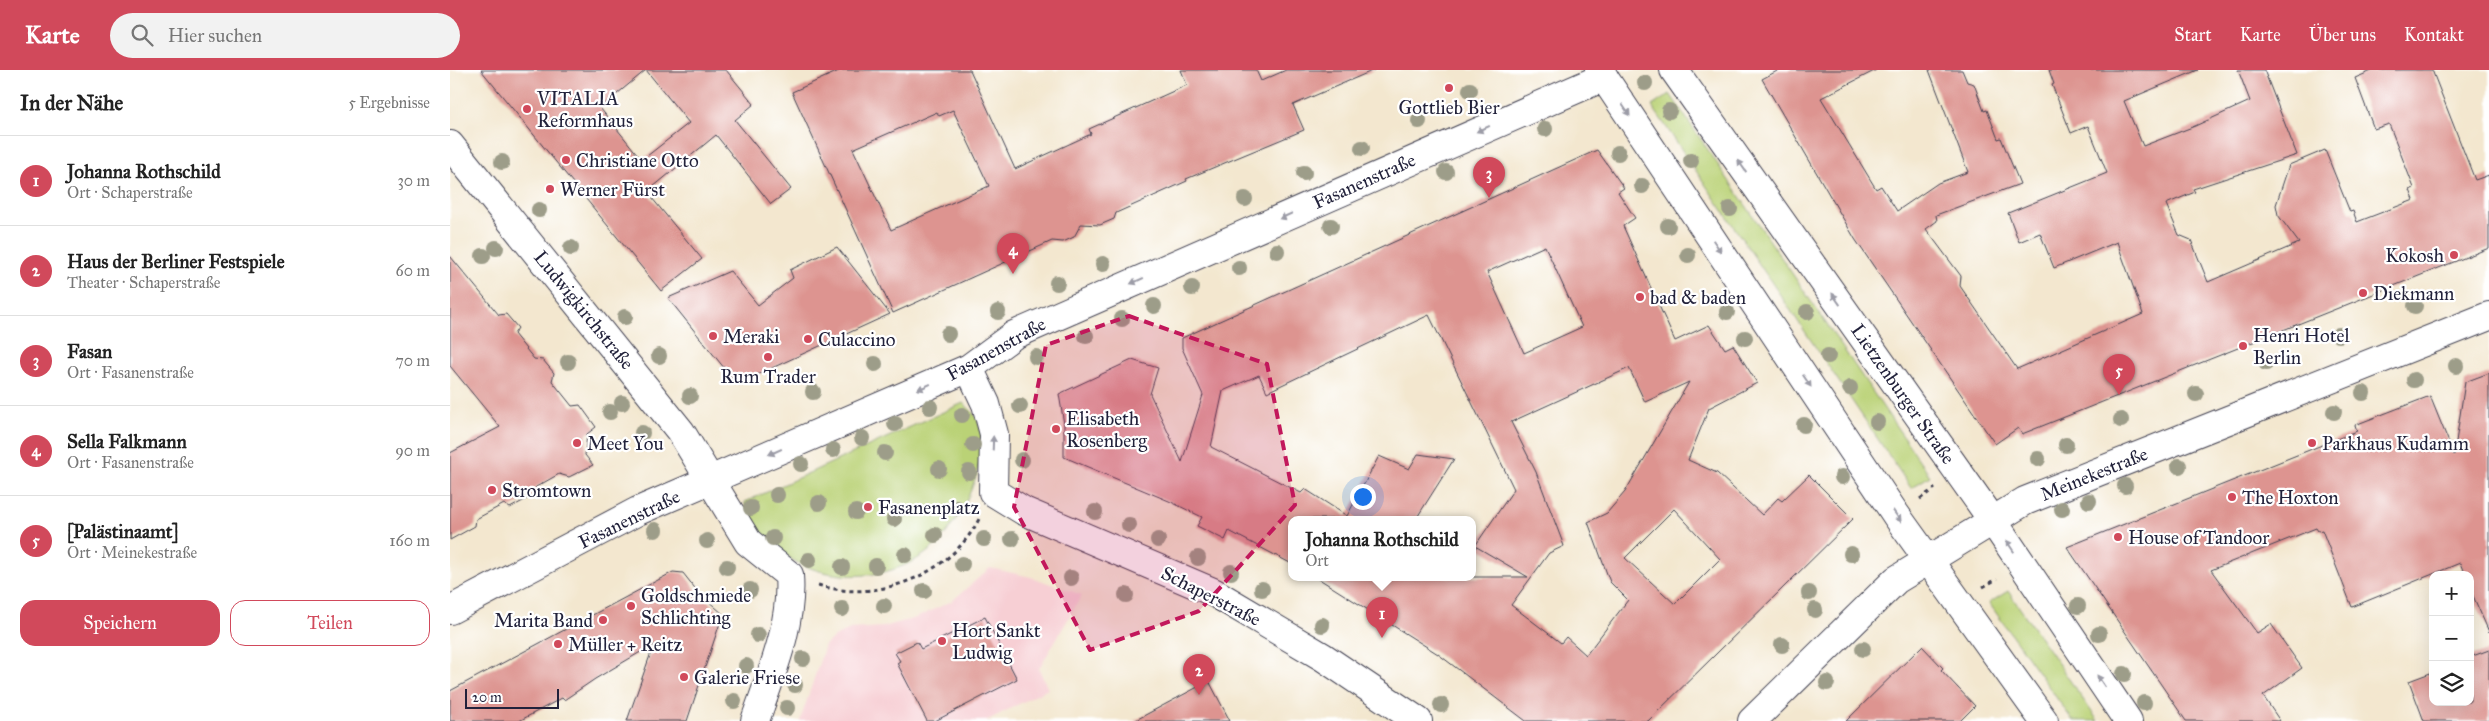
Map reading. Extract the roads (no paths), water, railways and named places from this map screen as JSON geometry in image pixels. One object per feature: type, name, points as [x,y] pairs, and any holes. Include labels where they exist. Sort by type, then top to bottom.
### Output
[{"type":"street","name":"Lietzenburger Straße","points":[[1674,70],[1993,521],[2128,721]]},
{"type":"street","name":"Fasanenstraße","points":[[450,610],[638,511],[969,368],[1014,335],[1602,74]]},
{"type":"street","points":[[1602,74],[1896,515],[2044,721]]},
{"type":"street","name":"Ludwigkirchstraße","points":[[450,145],[681,432],[711,481]]},
{"type":"street","name":"Meinekestraße","points":[[1752,721],[1896,580],[2026,501],[2489,316]]},
{"type":"street","name":"Schaperstraße","points":[[969,368],[986,404],[994,434],[993,492],[1024,511],[1213,592],[1324,657],[1418,721]]},
{"type":"street","points":[[711,481],[748,542],[789,575],[791,598],[787,620],[755,721]]},
{"type":"place","name":"Gottlieb Bier","points":[[1449,88]]},
{"type":"place","name":"VITALIA Reformhaus","points":[[527,109]]},
{"type":"place","name":"Christiane Otto","points":[[566,160]]},
{"type":"place","name":"Werner Fürst","points":[[550,189]]},
{"type":"place","name":"Fasan","points":[[1489,198]]},
{"type":"place","name":"Kokosh","points":[[2454,255]]},
{"type":"place","name":"Sella Falkmann","points":[[1013,274]]},
{"type":"place","name":"Diekmann","points":[[2363,293]]},
{"type":"place","name":"bad & baden","points":[[1640,297]]},
{"type":"place","name":"Meraki","points":[[713,336]]},
{"type":"place","name":"Culaccino","points":[[808,339]]},
{"type":"place","name":"Henri Hotel Berlin","points":[[2243,346]]},
{"type":"place","name":"Rum Trader","points":[[768,357]]},
{"type":"place","name":"[Palästinaamt]","points":[[2119,395]]},
{"type":"place","name":"Elisabeth Rosenberg","points":[[1056,429]]},
{"type":"place","name":"Meet You","points":[[577,443]]},
{"type":"place","name":"Parkhaus Kudamm","points":[[2312,443]]},
{"type":"place","name":"Stromtown","points":[[492,490]]},
{"type":"place","name":"The Hoxton","points":[[2232,497]]},
{"type":"place","name":"Fasanenplatz","points":[[868,507]]},
{"type":"place","name":"House of Tandoor","points":[[2118,537]]},
{"type":"place","name":"Goldschmiede Schlichting","points":[[631,606]]},
{"type":"place","name":"Marita Band","points":[[603,620]]},
{"type":"place","name":"Johanna Rothschild","points":[[1382,638]]},
{"type":"place","name":"Hort Sankt Ludwig","points":[[942,641]]},
{"type":"place","name":"Müller + Reitz","points":[[558,644]]},
{"type":"place","name":"Galerie Friese","points":[[684,677]]},
{"type":"place","name":"Haus der Berliner Festspiele","points":[[1199,695]]}]
